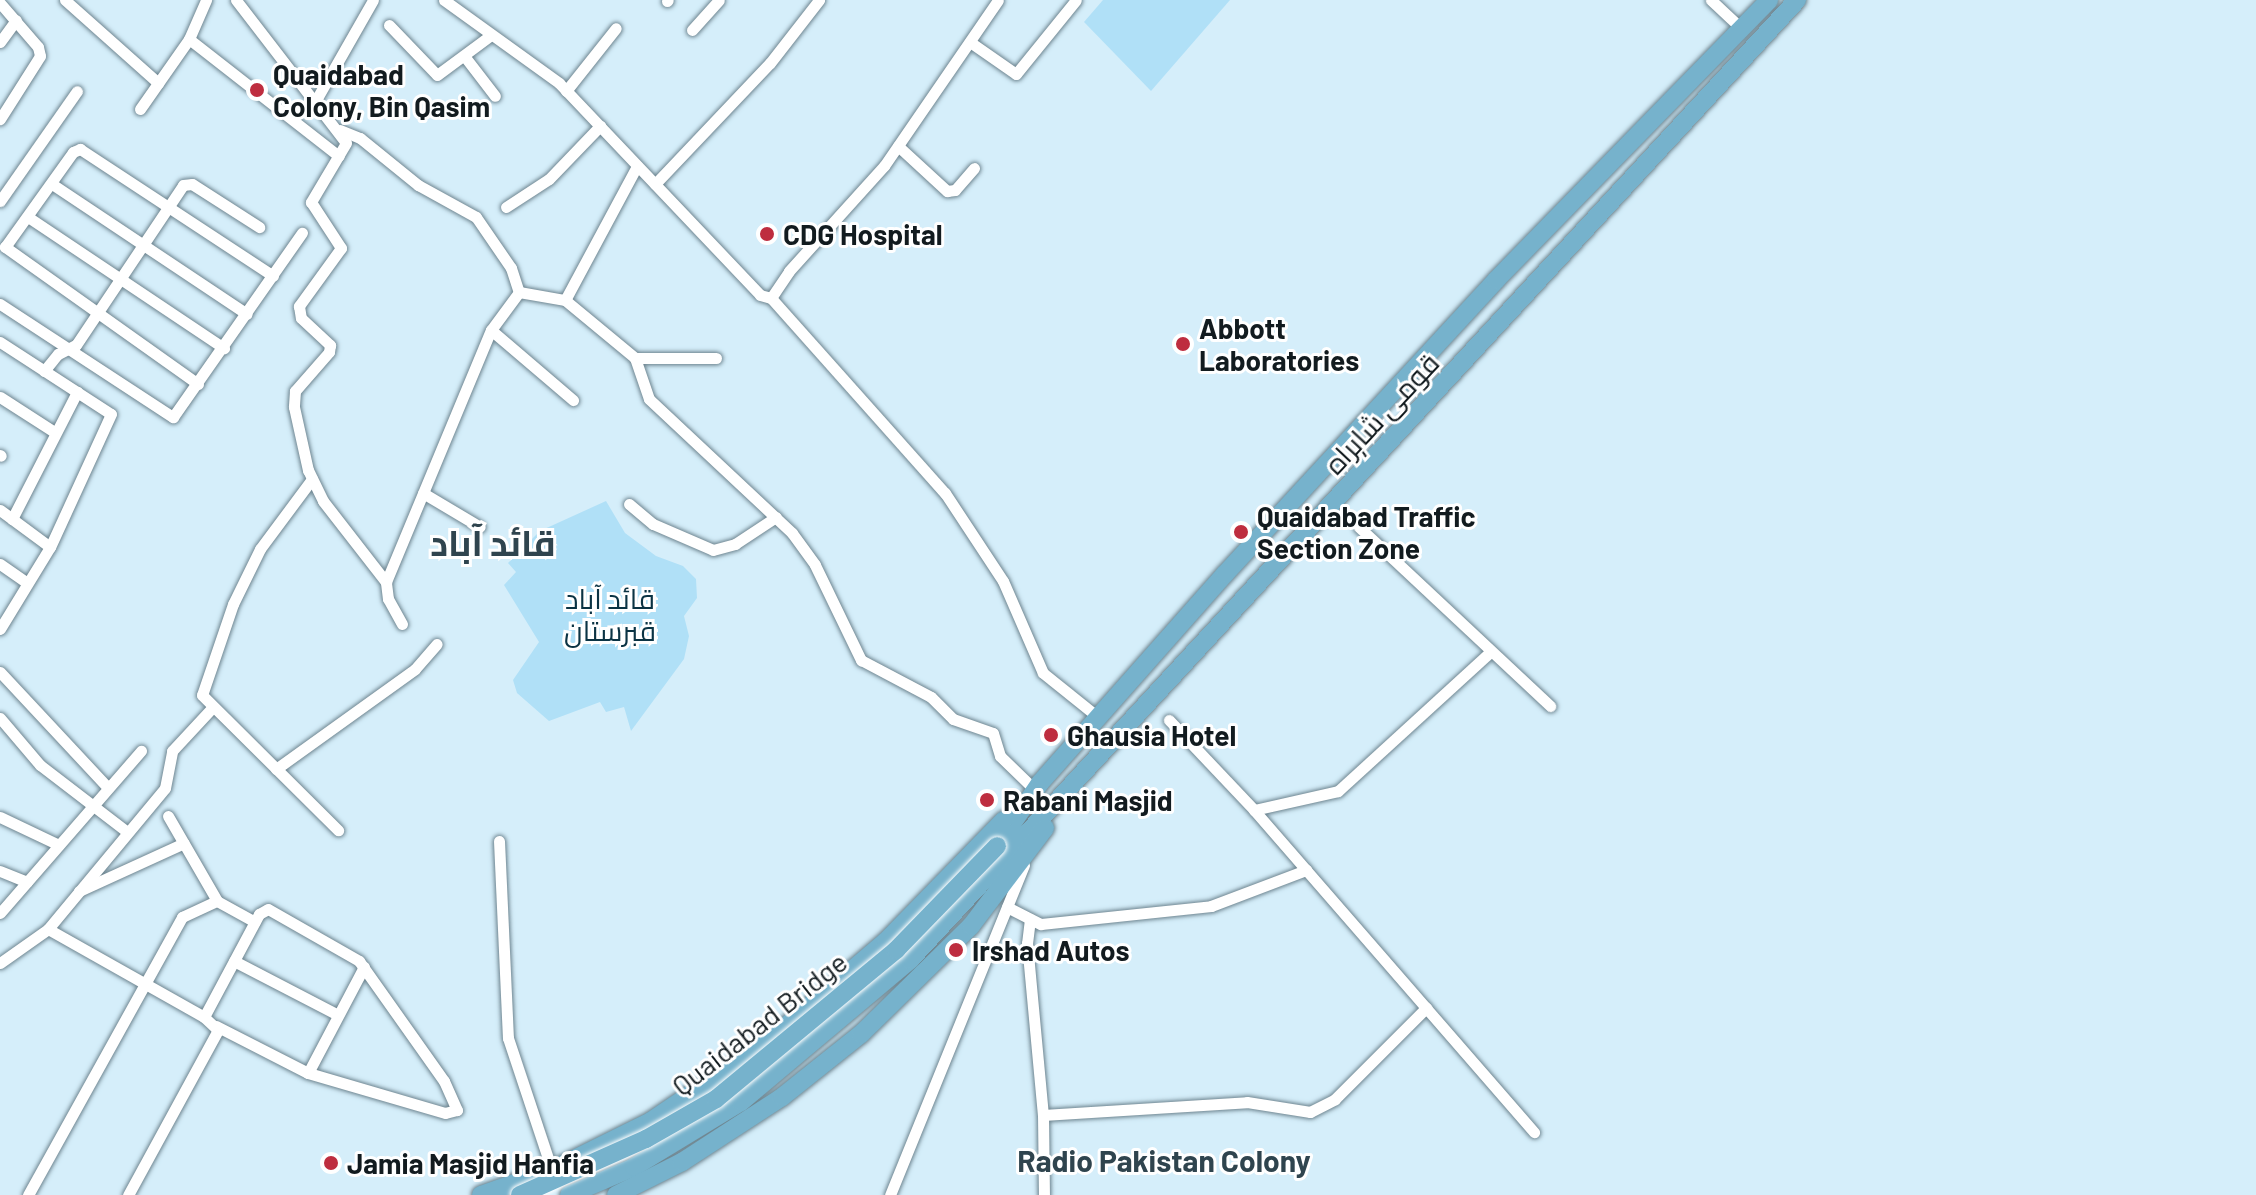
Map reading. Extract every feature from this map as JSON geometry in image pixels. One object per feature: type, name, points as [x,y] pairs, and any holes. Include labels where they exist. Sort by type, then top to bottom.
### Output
[{"type":"highway","name":"قومی شاہراہ","points":[[1000,853],[1037,786],[1098,717],[1496,280],[1769,0]]},
{"type":"highway","name":"قومی شاہراہ","points":[[1000,853],[1064,799],[1797,0]]},
{"type":"highway","points":[[481,1195],[552,1170],[651,1121],[765,1044],[886,941],[1037,786]]},
{"type":"highway","points":[[616,1195],[682,1162],[769,1105],[861,1034],[952,946],[1028,857],[1064,799]]},
{"type":"highway","name":"Quaidabad Bridge","points":[[520,1195],[646,1139],[716,1099],[896,950],[1000,853]]},
{"type":"highway","name":"Quaidabad Bridge","points":[[569,1195],[647,1160],[741,1102],[910,960],[1000,853]]},
{"type":"street","points":[[65,0],[158,83]]},
{"type":"street","points":[[140,109],[189,39],[206,0]]},
{"type":"street","points":[[236,0],[340,130],[346,143],[311,202],[341,248],[299,306],[301,318],[330,345],[295,391],[294,407],[312,479],[386,582],[388,599],[402,624]]},
{"type":"street","points":[[316,100],[373,0]]},
{"type":"street","points":[[444,0],[491,35],[533,60],[760,295],[771,298],[945,493],[1003,581],[1043,673],[1098,717]]},
{"type":"street","points":[[692,30],[719,0]]},
{"type":"street","points":[[655,184],[770,63],[819,0]]},
{"type":"street","points":[[771,298],[789,271],[898,146],[998,0]]},
{"type":"street","points":[[970,42],[1016,74],[1076,0]]},
{"type":"street","points":[[1711,0],[1742,29]]},
{"type":"street","points":[[0,3],[16,20],[40,56],[0,119]]},
{"type":"street","points":[[0,42],[16,20]]},
{"type":"street","points":[[389,25],[435,75],[465,57],[491,35]]},
{"type":"street","points":[[566,91],[616,28]]},
{"type":"street","points":[[189,39],[339,156]]},
{"type":"street","points":[[465,57],[495,96]]},
{"type":"street","points":[[0,201],[77,91]]},
{"type":"street","points":[[506,207],[549,179],[600,126]]},
{"type":"street","points":[[340,130],[360,138],[418,185],[476,217],[511,268],[519,292]]},
{"type":"street","points":[[898,146],[947,191],[955,190],[974,168]]},
{"type":"street","points":[[198,384],[5,252],[28,217],[80,149],[273,276]]},
{"type":"street","points":[[565,300],[637,166]]},
{"type":"street","points":[[52,184],[247,314]]},
{"type":"street","points":[[44,371],[58,354],[68,350],[96,317],[183,185],[192,184],[259,227]]},
{"type":"street","points":[[28,217],[224,348]]},
{"type":"street","points":[[0,304],[170,417],[224,348],[302,233]]},
{"type":"street","points":[[519,292],[565,300],[635,358],[649,399],[776,517],[815,565],[861,660],[931,697],[953,719],[993,733],[1000,756],[1037,786]]},
{"type":"street","points":[[386,582],[491,330],[519,292]]},
{"type":"street","points":[[491,330],[573,400]]},
{"type":"street","points":[[0,342],[111,414],[50,547],[0,629]]},
{"type":"street","points":[[635,358],[716,358]]},
{"type":"street","points":[[12,519],[53,431],[77,392]]},
{"type":"street","points":[[0,397],[53,431]]},
{"type":"street","points":[[312,479],[260,549],[233,604],[201,690],[212,708],[338,830]]},
{"type":"street","points":[[423,493],[480,527]]},
{"type":"street","points":[[629,504],[653,524],[713,550],[735,544],[776,517]]},
{"type":"street","points":[[0,510],[50,547]]},
{"type":"street","points":[[1359,527],[1550,706]]},
{"type":"street","points":[[0,564],[26,582]]},
{"type":"street","points":[[276,769],[415,669],[437,644]]},
{"type":"street","points":[[1254,810],[1338,791],[1490,652]]},
{"type":"street","points":[[0,672],[108,788]]},
{"type":"street","points":[[0,963],[48,929],[168,782],[172,751],[212,708]]},
{"type":"street","points":[[0,718],[40,765],[126,831]]},
{"type":"street","points":[[1169,720],[1254,810],[1534,1132]]},
{"type":"street","points":[[0,913],[141,751]]},
{"type":"street","points":[[168,816],[217,901],[255,922]]},
{"type":"street","points":[[0,817],[59,845]]},
{"type":"street","points":[[499,841],[508,1038],[552,1170]]},
{"type":"street","points":[[77,892],[184,843]]},
{"type":"street","points":[[890,1195],[1028,857]]},
{"type":"street","points":[[1007,907],[1041,924],[1211,906],[1306,870]]},
{"type":"street","points":[[0,871],[27,882]]},
{"type":"street","points":[[28,1195],[182,917],[217,901]]},
{"type":"street","points":[[48,929],[146,982],[216,1026],[308,1073],[445,1113],[457,1110],[444,1081],[364,967],[268,909],[255,922],[204,1017]]},
{"type":"street","points":[[1030,919],[1027,943],[1043,1115],[1044,1195]]},
{"type":"street","points":[[234,961],[338,1015]]},
{"type":"street","points":[[308,1073],[364,967]]},
{"type":"street","points":[[1043,1115],[1247,1102],[1310,1112],[1335,1099],[1426,1008]]},
{"type":"street","points":[[128,1195],[216,1037],[216,1026]]},
{"type":"green space","points":[[1103,0],[1230,0],[1151,91],[1084,22]]},
{"type":"green space","name":"قائد آباد قبرستان","points":[[606,501],[625,533],[656,556],[683,566],[696,579],[697,598],[684,616],[689,636],[684,659],[631,731],[624,707],[606,712],[600,702],[549,721],[517,693],[513,680],[539,642],[504,585],[516,572],[508,563],[540,531]]},
{"type":"place","name":"Quaidabad Colony, Bin Qasim","points":[[257,90]]},
{"type":"place","name":"CDG Hospital","points":[[767,234]]},
{"type":"place","name":"Abbott Laboratories","points":[[1183,344]]},
{"type":"place","name":"Quaidabad Traffic Section Zone","points":[[1241,532]]},
{"type":"place","name":"Ghausia Hotel","points":[[1051,735]]},
{"type":"place","name":"Rabani Masjid","points":[[987,800]]},
{"type":"place","name":"Irshad Autos","points":[[956,950]]},
{"type":"place","name":"Jamia Masjid Hanfia","points":[[331,1163]]},
{"type":"district","name":"قائد آباد","points":[[493,542]]},
{"type":"district","name":"Radio Pakistan Colony","points":[[1164,1160]]}]
